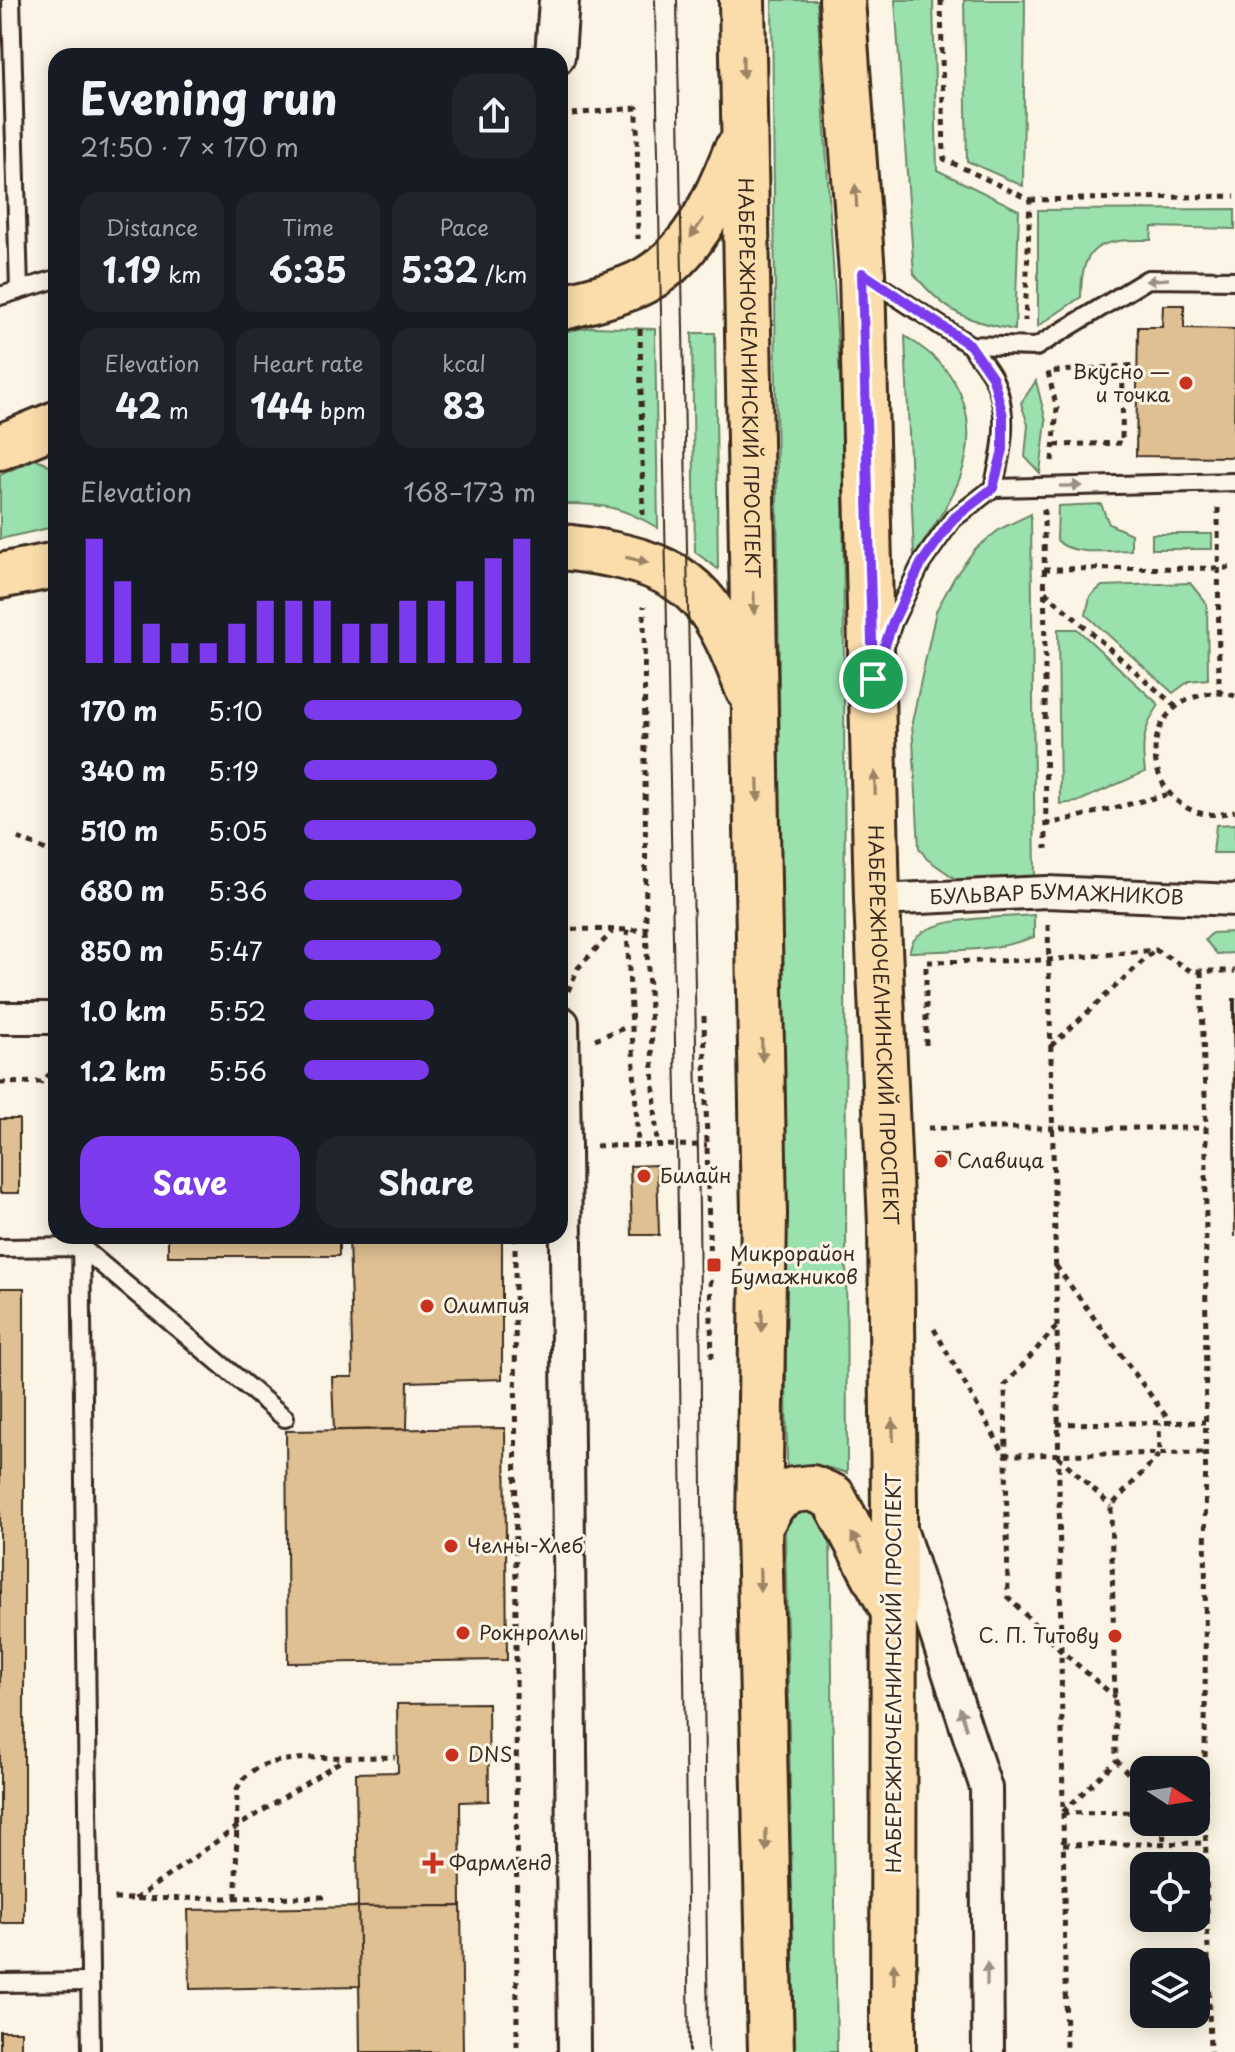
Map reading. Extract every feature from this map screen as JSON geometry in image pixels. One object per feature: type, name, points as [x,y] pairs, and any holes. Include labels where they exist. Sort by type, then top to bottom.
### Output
[{"type":"main road","name":"НАБЕРЕЖНОЧЕЛНИНСКИЙ ПРОСПЕКТ","points":[[742,0],[757,712],[764,1214],[759,1527],[771,2052]]},
{"type":"main road","name":"НАБЕРЕЖНОЧЕЛНИНСКИЙ ПРОСПЕКТ","points":[[842,0],[862,273],[877,900],[891,1224],[893,2052]]},
{"type":"main road","points":[[568,306],[639,284],[682,251],[715,203],[743,134]]},
{"type":"main road","points":[[2,446],[48,427]]},
{"type":"main road","points":[[2,446],[48,450]]},
{"type":"main road","points":[[568,548],[644,561],[666,570],[688,585],[708,607],[731,644],[757,712]]},
{"type":"main road","points":[[759,1527],[775,1500],[793,1490],[812,1488],[833,1497],[894,1611]]},
{"type":"street","points":[[556,48],[559,0]]},
{"type":"street","name":"БУЛЬВАР БУМАЖНИКОВ","points":[[877,900],[1047,892],[1235,900]]},
{"type":"street","points":[[0,1018],[48,1018]]},
{"type":"street","points":[[566,1244],[574,2052]]},
{"type":"street","points":[[894,1508],[986,1788],[988,2052]]},
{"type":"lane","points":[[11,0],[19,290]]},
{"type":"lane","points":[[862,273],[970,345],[993,378],[1003,416],[1003,450],[993,488]]},
{"type":"lane","points":[[970,345],[1036,347],[1148,279],[1235,280]]},
{"type":"lane","points":[[0,296],[48,281]]},
{"type":"lane","points":[[873,679],[893,622],[921,564],[953,519],[993,488],[1226,483]]},
{"type":"lane","points":[[0,1248],[54,1244]]},
{"type":"lane","points":[[81,1244],[91,2052]]},
{"type":"lane","points":[[83,1244],[285,1418]]},
{"type":"lane","points":[[0,1983],[90,1982]]},
{"type":"path","points":[[941,0],[944,159],[1030,200],[1235,196]]},
{"type":"path","points":[[568,114],[637,108],[638,239]]},
{"type":"path","points":[[1025,328],[1030,200]]},
{"type":"path","points":[[640,329],[643,519]]},
{"type":"path","points":[[1051,467],[1057,409],[1048,372],[1137,365]]},
{"type":"path","points":[[1055,445],[1122,443],[1123,366]]},
{"type":"path","points":[[1219,693],[1218,568],[1226,483]]},
{"type":"path","points":[[1044,508],[1046,849]]},
{"type":"path","points":[[1044,569],[1235,568]]},
{"type":"path","points":[[1045,592],[1176,707]]},
{"type":"path","points":[[644,602],[646,930],[657,1146]]},
{"type":"path","points":[[1235,696],[1208,693],[1188,699],[1176,707],[1160,728],[1154,748],[1155,768],[1162,786],[1176,801],[1192,811],[1212,815],[1235,811]]},
{"type":"path","points":[[1045,825],[1170,794]]},
{"type":"path","points":[[18,838],[48,851]]},
{"type":"path","points":[[1047,915],[1057,1326],[1066,2052]]},
{"type":"path","points":[[568,929],[646,930]]},
{"type":"path","points":[[627,930],[638,1146]]},
{"type":"path","points":[[568,990],[578,968],[612,931]]},
{"type":"path","points":[[1051,1046],[1156,950]]},
{"type":"path","points":[[927,1006],[926,962],[1048,960],[1156,950],[1191,971],[1235,971]]},
{"type":"path","points":[[1201,971],[1206,1128],[1205,1756]]},
{"type":"path","points":[[704,1016],[712,1360]]},
{"type":"path","points":[[0,1083],[41,1082],[48,1076]]},
{"type":"path","points":[[927,1116],[928,1128]]},
{"type":"path","points":[[917,1127],[1206,1128]]},
{"type":"path","points":[[568,1146],[707,1145]]},
{"type":"path","points":[[515,1244],[517,2052]]},
{"type":"path","points":[[1055,1265],[1171,1423]]},
{"type":"path","points":[[929,1320],[1005,1455]]},
{"type":"path","points":[[1057,1326],[1005,1385],[1008,1597],[1060,1650],[1115,1697]]},
{"type":"path","points":[[1057,1424],[1205,1422]]},
{"type":"path","points":[[1130,1776],[1116,1760],[1111,1506],[1160,1454],[1159,1423]]},
{"type":"path","points":[[1005,1455],[1205,1453]]},
{"type":"path","points":[[1057,1455],[1111,1506]]},
{"type":"path","points":[[236,1898],[237,1789],[244,1777],[269,1763],[287,1760],[395,1757]]},
{"type":"path","points":[[135,1899],[237,1827],[344,1759]]},
{"type":"path","points":[[1063,1813],[1116,1760]]},
{"type":"path","points":[[1063,1813],[1130,1812]]},
{"type":"path","points":[[1164,1836],[1164,1844]]},
{"type":"path","points":[[1206,1836],[1210,2052]]},
{"type":"path","points":[[1063,1845],[1206,1843]]},
{"type":"path","points":[[89,1899],[326,1897]]},
{"type":"green space","points":[[772,0],[817,0],[843,428],[847,1473],[817,1466],[787,1470]]},
{"type":"green space","points":[[895,0],[933,0],[937,170],[1019,210],[1015,330],[983,323],[958,313],[936,298],[914,274]]},
{"type":"green space","points":[[964,0],[1025,0],[1023,186],[967,161]]},
{"type":"green space","points":[[1235,209],[1235,229],[1152,227],[1151,240],[1119,241],[1097,248],[1085,265],[1081,297],[1038,326],[1038,210]]},
{"type":"green space","points":[[593,327],[655,329],[658,528],[634,515],[611,508],[568,504],[568,331]]},
{"type":"green space","points":[[692,333],[715,333],[718,569],[695,552]]},
{"type":"green space","points":[[905,336],[925,350],[948,373],[960,392],[968,426],[968,447],[957,485],[914,557]]},
{"type":"green space","points":[[1036,381],[1046,421],[1040,473],[1025,457],[1028,425],[1021,403]]},
{"type":"green space","points":[[36,459],[48,465],[48,528],[0,539],[0,475]]},
{"type":"green space","points":[[1101,504],[1109,524],[1131,534],[1131,550],[1081,551],[1057,540],[1058,506]]},
{"type":"green space","points":[[1031,514],[1035,881],[960,882],[927,859],[919,848],[912,722],[936,611],[954,578],[975,549],[1000,529]]},
{"type":"green space","points":[[1152,534],[1212,534],[1212,549],[1152,549]]},
{"type":"green space","points":[[1190,583],[1207,604],[1208,679],[1189,681],[1173,693],[1086,615],[1090,596],[1102,586]]},
{"type":"green space","points":[[1058,629],[1077,629],[1159,705],[1144,737],[1145,772],[1077,802],[1060,804]]},
{"type":"green space","points":[[1235,824],[1235,853],[1213,853],[1216,825]]},
{"type":"green space","points":[[1034,915],[1034,937],[1019,942],[973,949],[909,952],[914,940],[936,926],[970,919]]},
{"type":"green space","points":[[1235,932],[1235,953],[1217,954],[1205,940],[1212,933]]},
{"type":"green space","points":[[804,1511],[816,1511],[830,1526],[837,2052],[795,2052],[785,1528],[789,1520]]},
{"type":"building","name":"Вкусно — и точка","points":[[1163,305],[1184,305],[1184,328],[1235,329],[1234,457],[1136,456],[1138,327],[1162,327]]},
{"type":"building","points":[[1233,999],[1235,999],[1235,1237]]},
{"type":"building","points":[[0,1119],[19,1119],[19,1193],[0,1193]]},
{"type":"building","name":"Славица","points":[[934,1155],[947,1155],[947,1167],[934,1167]]},
{"type":"building","points":[[657,1165],[659,1235],[632,1235],[630,1166]]},
{"type":"building","points":[[168,1244],[339,1244],[339,1256],[168,1256]]},
{"type":"building","name":"Олимпия","points":[[349,1244],[502,1244],[502,1379],[408,1382],[407,1429],[334,1430],[332,1377],[353,1377]]},
{"type":"building","points":[[0,1288],[24,1288],[24,1923],[0,1923]]},
{"type":"building","points":[[505,1428],[507,1660],[288,1663],[286,1431]]},
{"type":"building","points":[[488,1703],[489,1801],[460,1802],[461,1906],[358,1907],[356,1773],[398,1772],[397,1704]]},
{"type":"building","points":[[461,1906],[463,2052],[360,2052],[358,1907]]},
{"type":"building","points":[[358,1907],[360,1986],[190,1989],[188,1910]]},
{"type":"building","points":[[0,2031],[21,2031],[21,2052],[0,2052]]},
{"type":"tram line","points":[[655,0],[677,1146],[689,2052]]},
{"type":"tram line","points":[[677,0],[699,1209],[708,2052]]},
{"type":"place","name":"Вкусно — и точка","points":[[1186,383]]},
{"type":"place","name":"Славица","points":[[941,1161]]},
{"type":"place","name":"Билайн","points":[[644,1176]]},
{"type":"place","name":"Микрорайон Бумажников","points":[[714,1265]]},
{"type":"place","name":"Олимпия","points":[[427,1306]]},
{"type":"place","name":"Челны-Хлеб","points":[[451,1546]]},
{"type":"place","name":"Рокнроллы","points":[[463,1633]]},
{"type":"place","name":"С. П. Титову","points":[[1115,1636]]},
{"type":"place","name":"DNS","points":[[452,1755]]},
{"type":"place","name":"Фармленд","points":[[433,1863]]},
{"type":"route","points":[[862,273],[970,345],[993,378],[1003,416],[1003,450],[993,488],[953,519],[921,564],[893,622],[873,679],[862,273]]}]
